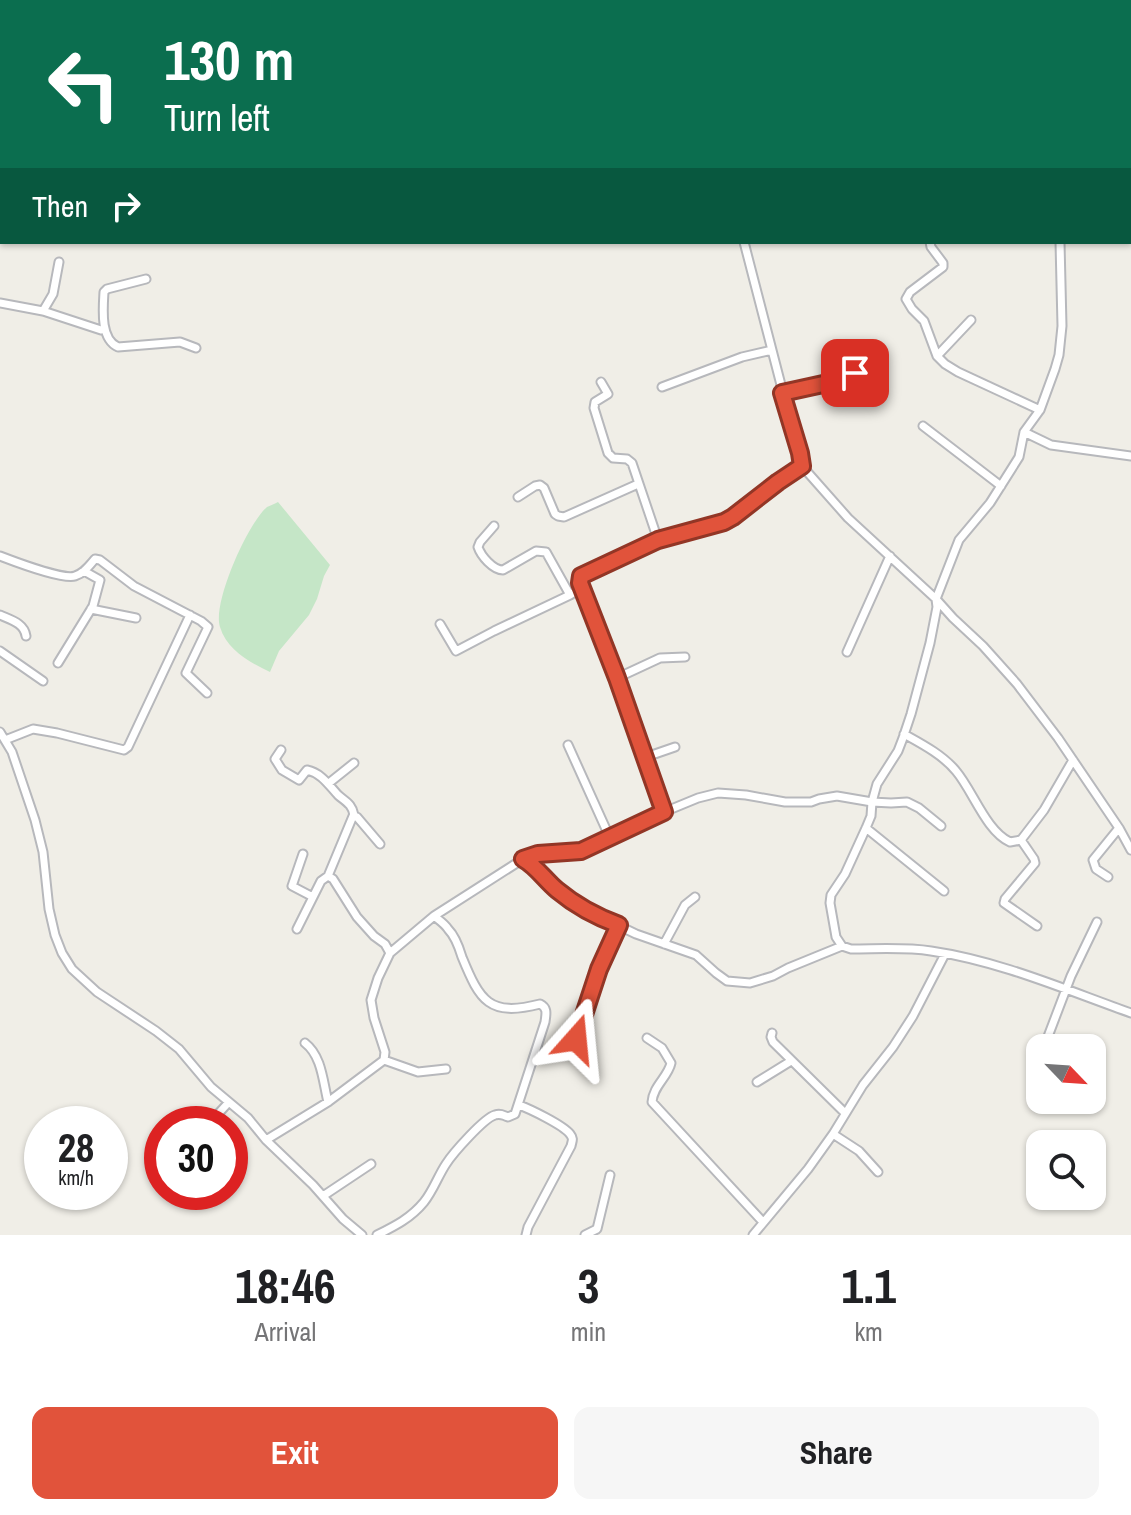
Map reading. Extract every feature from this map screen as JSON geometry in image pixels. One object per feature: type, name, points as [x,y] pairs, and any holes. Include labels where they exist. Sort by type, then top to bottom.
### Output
[{"type":"street","points":[[745,244],[802,466],[848,518],[936,599],[1017,684],[1073,760],[1131,849]]},
{"type":"street","points":[[930,244],[943,267],[910,292],[906,299],[924,321],[937,356],[958,372],[1040,410]]},
{"type":"street","points":[[1060,244],[1061,341],[1055,369],[1040,410],[1024,432],[1019,457],[990,503],[959,540],[936,599],[930,643],[898,751],[877,784],[866,828],[830,900],[835,935],[842,946],[851,949],[926,950],[945,954],[1008,970],[1131,1013]]},
{"type":"street","points":[[43,311],[53,294],[59,262]]},
{"type":"street","points":[[146,279],[104,292],[104,329],[115,347],[180,342],[196,348]]},
{"type":"street","points":[[0,303],[43,311],[104,329]]},
{"type":"street","points":[[937,356],[971,320]]},
{"type":"street","points":[[662,387],[742,357],[772,350]]},
{"type":"street","points":[[782,393],[846,379],[862,368]]},
{"type":"street","points":[[601,382],[608,395],[595,402],[594,406],[608,453],[613,458],[631,461],[658,540]]},
{"type":"street","points":[[923,426],[1001,486]]},
{"type":"street","points":[[1024,432],[1051,445],[1131,456]]},
{"type":"street","points":[[664,812],[579,581],[582,575],[658,540],[724,522],[802,466]]},
{"type":"street","points":[[518,497],[540,485],[555,514],[564,517],[638,484]]},
{"type":"street","points":[[494,526],[478,547],[495,568],[501,571],[536,551],[546,552],[570,595]]},
{"type":"street","points":[[0,556],[66,577],[84,571],[95,559],[100,560],[134,586],[201,621],[208,627],[186,673],[207,693]]},
{"type":"street","points":[[847,652],[890,556]]},
{"type":"street","points":[[58,663],[91,609],[100,580],[84,571]]},
{"type":"street","points":[[440,624],[456,651],[570,595],[581,585]]},
{"type":"street","points":[[91,609],[136,618]]},
{"type":"street","points":[[0,615],[19,624],[26,636]]},
{"type":"street","points":[[5,740],[33,729],[124,750],[190,615]]},
{"type":"street","points":[[0,651],[43,681]]},
{"type":"street","points":[[617,678],[656,659],[685,657]]},
{"type":"street","points":[[0,732],[12,752],[35,820],[55,935],[72,969],[97,992],[179,1049],[211,1087],[248,1118],[266,1140],[362,1235]]},
{"type":"street","points":[[904,734],[951,765],[998,834],[1010,842],[1021,840],[1044,810],[1073,760]]},
{"type":"street","points":[[568,745],[610,838]]},
{"type":"street","points":[[646,757],[675,747]]},
{"type":"street","points":[[281,750],[276,762],[290,776],[299,780],[309,769],[329,783],[351,805],[354,815],[380,844]]},
{"type":"street","points":[[329,783],[354,763]]},
{"type":"street","points":[[266,1140],[328,1102],[384,1060],[385,1052],[374,1018],[372,996],[390,953],[434,916],[523,859],[538,854],[581,851],[664,812],[718,793],[785,802],[811,802],[837,796],[872,802],[907,802],[941,826]]},
{"type":"street","points":[[297,929],[323,878],[328,876],[354,815]]},
{"type":"street","points":[[866,828],[944,891]]},
{"type":"street","points":[[1108,877],[1096,869],[1093,860],[1119,828]]},
{"type":"street","points":[[1021,840],[1035,863],[1004,903],[1037,926]]},
{"type":"street","points":[[303,854],[292,886],[313,897]]},
{"type":"street","points":[[523,859],[565,897],[584,909],[696,955],[727,981],[750,983],[842,946]]},
{"type":"street","points":[[328,876],[357,917],[390,953]]},
{"type":"street","points":[[664,944],[685,905],[695,897]]},
{"type":"street","points":[[377,1235],[415,1212],[452,1156],[483,1122],[493,1115],[508,1117],[515,1114],[545,1022],[545,1009],[540,1004],[506,1010],[488,1001],[472,981],[449,929],[434,916]]},
{"type":"street","points":[[1049,1034],[1078,959],[1097,922]]},
{"type":"street","points":[[576,1039],[599,969],[619,925]]},
{"type":"street","points":[[753,1235],[808,1169],[863,1085],[893,1047],[945,954]]},
{"type":"street","points":[[772,1033],[772,1041],[845,1113]]},
{"type":"street","points":[[647,1038],[662,1048],[671,1063],[655,1089],[652,1102],[763,1222]]},
{"type":"street","points":[[305,1043],[318,1060],[328,1102]]},
{"type":"street","points":[[384,1060],[418,1072],[446,1069]]},
{"type":"street","points":[[757,1082],[791,1061]]},
{"type":"street","points":[[225,1106],[229,1102]]},
{"type":"street","points":[[519,1105],[559,1126],[570,1134],[572,1140],[526,1235]]},
{"type":"street","points":[[833,1134],[859,1151],[878,1172]]},
{"type":"street","points":[[323,1196],[371,1164]]},
{"type":"street","points":[[585,1235],[597,1229],[610,1175]]},
{"type":"green space","points":[[278,502],[330,565],[309,615],[279,651],[270,672],[233,649],[223,635],[219,616],[226,583],[242,546],[259,516],[267,507]]},
{"type":"route","points":[[576,1039],[599,969],[619,925],[565,897],[523,859],[538,854],[581,851],[664,812],[579,581],[581,576],[658,540],[724,522],[802,466],[782,393],[846,379],[855,373]]}]
